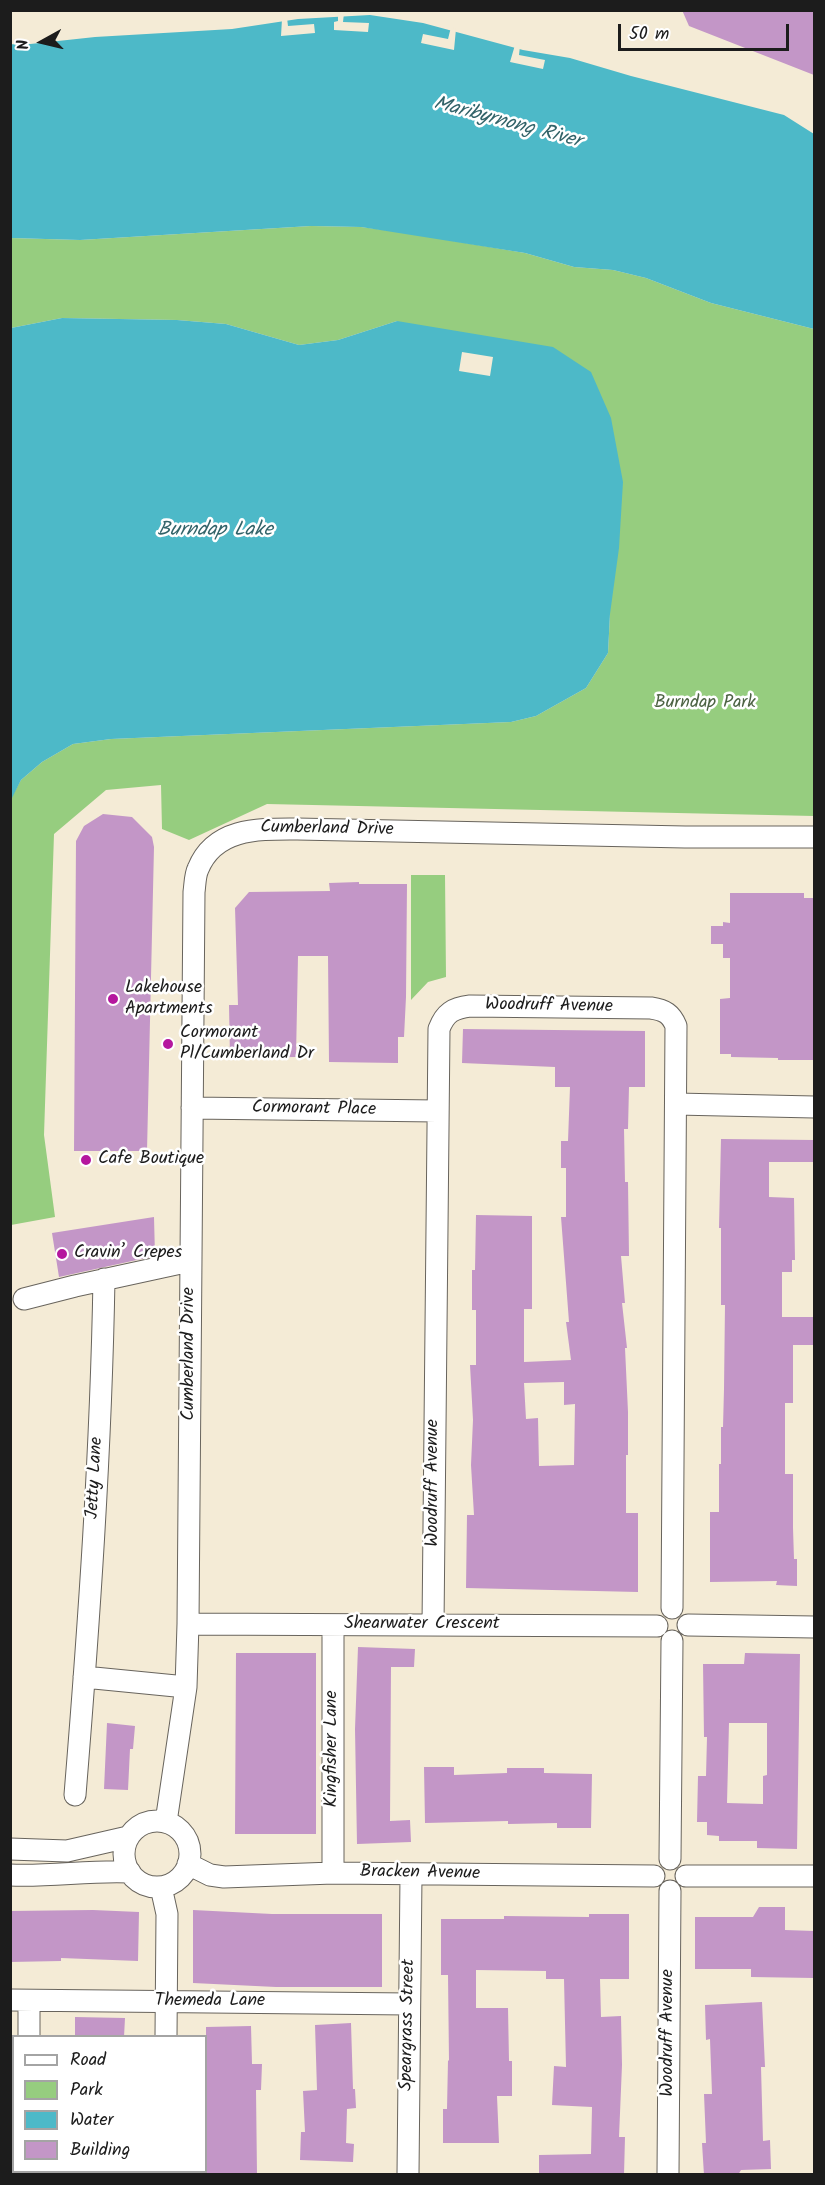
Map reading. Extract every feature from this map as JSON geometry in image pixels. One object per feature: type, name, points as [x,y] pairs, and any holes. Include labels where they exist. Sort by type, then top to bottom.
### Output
[{"type":"street","name":"Cumberland Drive","points":[[166,1822],[186,1687],[188,1624],[194,892],[198,869],[211,849],[229,837],[250,830],[297,829],[685,837],[814,837]]},
{"type":"street","name":"Woodruff Avenue","points":[[433,1625],[439,1029],[443,1018],[450,1011],[470,1006],[662,1010],[672,1016],[676,1026],[672,1608]]},
{"type":"street","points":[[676,1104],[814,1107]]},
{"type":"street","name":"Cormorant Place","points":[[192,1108],[437,1111]]},
{"type":"street","points":[[24,1299],[190,1261]]},
{"type":"street","name":"Jetty Lane","points":[[75,1795],[102,1378],[104,1279]]},
{"type":"street","points":[[672,1608],[686,1616],[688,1625],[684,1635],[672,1641],[662,1637],[657,1626],[659,1615],[672,1608]]},
{"type":"street","name":"Shearwater Crescent","points":[[188,1624],[657,1626]]},
{"type":"street","name":"Kingfisher Lane","points":[[333,1625],[333,1874]]},
{"type":"street","points":[[688,1625],[814,1627]]},
{"type":"street","points":[[669,1859],[672,1641]]},
{"type":"street","points":[[84,1677],[186,1687]]},
{"type":"street","points":[[166,1822],[176,1827],[186,1838],[189,1849],[188,1864],[183,1875],[174,1882],[160,1887],[149,1886],[139,1881],[130,1872],[125,1862],[124,1850],[128,1837],[136,1828],[146,1823],[166,1822]]},
{"type":"street","points":[[10,1849],[68,1851],[128,1837]]},
{"type":"street","points":[[669,1859],[680,1863],[684,1867],[686,1876],[682,1886],[670,1891],[660,1887],[654,1876],[657,1866],[669,1859]]},
{"type":"street","name":"Bracken Avenue","points":[[188,1864],[210,1875],[224,1877],[333,1874],[654,1876]]},
{"type":"street","points":[[10,1875],[130,1872]]},
{"type":"street","name":"Speargrass Street","points":[[408,2175],[411,1875]]},
{"type":"street","points":[[686,1876],[814,1876]]},
{"type":"street","points":[[160,1887],[167,1914],[166,2035]]},
{"type":"street","name":"Woodruff Avenue","points":[[668,2175],[670,1891]]},
{"type":"street","points":[[20,2001],[28,2035]]},
{"type":"street","name":"Themeda Lane","points":[[20,2001],[409,2004]]},
{"type":"green space","name":"Burndap Park","points":[[311,226],[361,227],[400,232],[525,253],[574,267],[613,270],[646,278],[711,303],[814,329],[814,816],[267,804],[189,840],[162,829],[161,785],[106,790],[54,834],[44,1135],[55,1217],[11,1225],[10,800],[21,780],[42,762],[73,744],[111,739],[511,722],[536,716],[586,688],[608,653],[610,614],[397,321],[338,340],[299,345],[226,324],[177,320],[62,318],[11,328],[10,238],[80,240]]},
{"type":"green space","points":[[411,875],[445,875],[446,977],[428,982],[411,1000]]},
{"type":"water","name":"Maribyrnong River","points":[[370,15],[423,23],[523,50],[570,58],[784,115],[814,134],[814,329],[711,303],[646,278],[613,270],[574,267],[525,253],[361,227],[311,226],[80,240],[11,238],[10,44],[232,29],[298,19]]},
{"type":"water","name":"Burndap Lake","points":[[62,318],[177,320],[226,324],[299,345],[338,340],[397,321],[553,347],[591,372],[611,418],[623,482],[608,653],[586,688],[536,716],[511,722],[111,739],[73,744],[42,762],[21,780],[11,800],[11,328]]},
{"type":"pier","points":[[344,13],[343,22],[369,23],[368,32],[334,30],[334,22],[338,21],[338,14]]},
{"type":"pier","points":[[287,18],[288,26],[314,24],[315,33],[281,36],[282,19]]},
{"type":"pier","points":[[451,27],[456,29],[454,50],[421,43],[423,34],[448,39]]},
{"type":"pier","points":[[515,45],[520,46],[519,55],[545,60],[543,69],[510,62]]},
{"type":"pier","points":[[462,352],[493,357],[490,376],[459,371]]},
{"type":"building","points":[[682,10],[814,10],[814,75],[689,26]]},
{"type":"building","name":"Lakehouse Apartments","points":[[103,814],[132,817],[152,837],[154,847],[147,1151],[74,1151],[76,841],[84,826]]},
{"type":"building","points":[[359,882],[359,884],[407,884],[404,1037],[398,1037],[398,1063],[329,1062],[328,956],[298,956],[296,1057],[230,1058],[229,1005],[238,1005],[235,908],[249,892],[330,891],[329,883]]},
{"type":"building","points":[[730,893],[804,893],[804,898],[814,898],[814,1060],[731,1057],[731,1054],[720,1054],[720,999],[730,998],[730,958],[723,958],[723,944],[711,944],[711,926],[723,926],[723,922],[730,923]]},
{"type":"building","points":[[463,1029],[645,1031],[645,1087],[629,1087],[628,1129],[624,1129],[625,1182],[628,1182],[629,1256],[621,1256],[625,1303],[622,1303],[627,1348],[625,1348],[628,1412],[626,1513],[638,1513],[638,1592],[466,1588],[467,1515],[474,1515],[470,1365],[476,1365],[476,1310],[472,1310],[472,1270],[475,1270],[476,1215],[532,1216],[532,1309],[524,1309],[524,1362],[571,1360],[566,1322],[569,1322],[561,1217],[566,1217],[566,1168],[561,1168],[561,1141],[568,1141],[570,1087],[555,1087],[555,1067],[462,1063]],"holes":[[[564,1382],[564,1405],[575,1404],[574,1465],[539,1466],[538,1418],[526,1419],[524,1383]]]},
{"type":"building","points":[[721,1139],[814,1140],[814,1162],[769,1162],[769,1197],[794,1198],[795,1260],[792,1260],[792,1272],[782,1272],[782,1317],[814,1317],[814,1345],[793,1345],[793,1403],[785,1403],[785,1474],[793,1474],[794,1559],[797,1559],[797,1586],[776,1585],[777,1581],[710,1582],[710,1512],[719,1512],[719,1464],[721,1464],[724,1389],[725,1305],[721,1305],[721,1228],[719,1228]]},
{"type":"building","points":[[154,1217],[155,1256],[59,1277],[52,1233]]},
{"type":"building","points":[[358,1647],[415,1649],[414,1667],[391,1667],[390,1821],[410,1820],[411,1842],[357,1844],[355,1729]]},
{"type":"building","points":[[236,1653],[316,1653],[316,1834],[235,1834]]},
{"type":"building","points":[[745,1653],[800,1654],[797,1849],[757,1848],[757,1841],[719,1841],[719,1836],[707,1835],[707,1822],[697,1822],[698,1776],[706,1776],[707,1737],[704,1737],[703,1664],[744,1664]],"holes":[[[729,1723],[767,1723],[767,1775],[763,1776],[763,1804],[727,1803]]]},
{"type":"building","points":[[107,1723],[135,1726],[133,1749],[130,1749],[128,1790],[104,1789]]},
{"type":"building","points":[[424,1767],[454,1767],[454,1775],[507,1773],[507,1768],[544,1768],[544,1773],[592,1774],[591,1828],[557,1828],[557,1823],[508,1824],[508,1821],[425,1823]]},
{"type":"building","points":[[759,1907],[785,1907],[785,1930],[814,1931],[814,1978],[751,1977],[751,1969],[695,1969],[695,1917],[753,1917]]},
{"type":"building","points":[[193,1910],[272,1914],[382,1914],[382,1987],[276,1987],[193,1983]]},
{"type":"building","points":[[10,1911],[139,1912],[138,1961],[61,1958],[61,1961],[10,1962]]},
{"type":"building","points":[[589,1914],[629,1914],[629,1979],[600,1979],[601,2017],[621,2016],[622,2065],[619,2137],[625,2137],[624,2175],[539,2175],[539,2155],[591,2154],[592,2107],[552,2105],[554,2066],[566,2067],[564,1979],[546,1979],[546,1971],[476,1970],[476,2008],[508,2008],[512,2096],[497,2096],[499,2143],[443,2143],[443,2109],[447,2109],[449,2061],[448,1975],[441,1975],[441,1919],[504,1919],[504,1916],[589,1917]]},
{"type":"building","points":[[762,2002],[765,2067],[761,2067],[763,2141],[770,2140],[771,2169],[741,2170],[738,2175],[704,2175],[702,2143],[706,2143],[704,2094],[712,2094],[710,2039],[706,2040],[705,2005]]},
{"type":"building","points":[[75,2017],[125,2018],[124,2035],[75,2035]]},
{"type":"building","points":[[351,2023],[353,2089],[355,2089],[356,2108],[347,2109],[346,2143],[354,2144],[353,2162],[300,2160],[301,2132],[305,2132],[303,2091],[317,2090],[315,2025]]},
{"type":"building","points":[[251,2026],[252,2064],[262,2064],[261,2090],[256,2090],[257,2175],[206,2175],[206,2027]]},
{"type":"place","name":"Lakehouse Apartments","points":[[113,999]]},
{"type":"place","name":"Cormorant Pl/Cumberland Dr","points":[[168,1044]]},
{"type":"place","name":"Cafe Boutique","points":[[86,1160]]},
{"type":"place","name":"Cravin’ Crepes","points":[[62,1254]]}]
